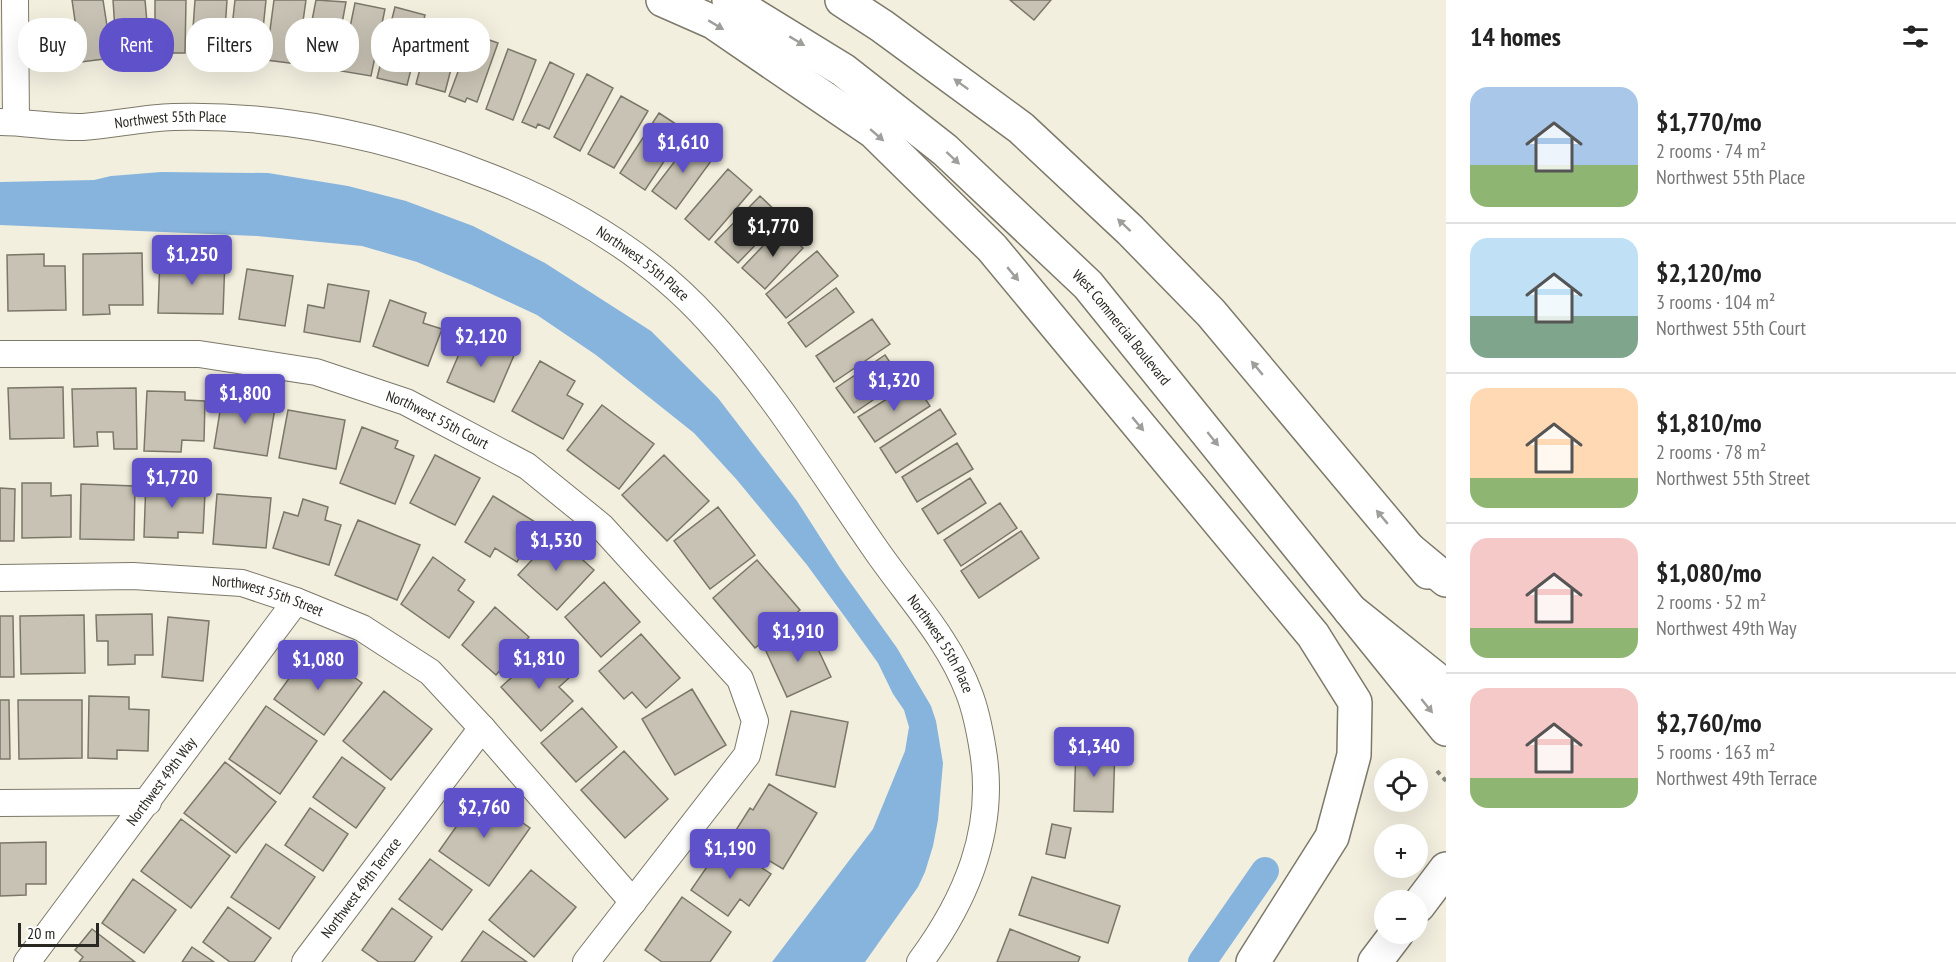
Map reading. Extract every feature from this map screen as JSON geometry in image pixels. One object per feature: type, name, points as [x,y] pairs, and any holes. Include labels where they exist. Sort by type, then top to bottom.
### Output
[{"type":"highway","points":[[663,0],[713,22],[874,132],[992,248],[1313,635],[1355,702],[1354,755],[1332,837],[1252,962]]},
{"type":"highway","name":"West Commercial Boulevard","points":[[729,0],[843,70],[945,150],[1089,285],[1446,729]]},
{"type":"highway","points":[[842,0],[882,26],[1021,128],[1130,230],[1211,313],[1446,595]]},
{"type":"highway","points":[[1410,550],[1446,580]]},
{"type":"highway","points":[[1350,610],[1446,687]]},
{"type":"highway","points":[[1428,893],[1446,869]]},
{"type":"highway","points":[[1375,962],[1389,944]]},
{"type":"street","points":[[8,122],[15,0]]},
{"type":"street","name":"Northwest 55th Place","points":[[8,122],[80,127],[172,117],[215,117],[264,120],[360,135],[449,161],[504,182],[578,217],[620,244],[681,292],[761,382],[952,659],[968,690],[978,723],[984,755],[986,788],[983,823],[976,859],[965,889],[950,918],[920,962]]},
{"type":"street","name":"Northwest 55th Court","points":[[0,354],[199,354],[316,372],[406,402],[527,466],[601,526],[740,679],[755,721],[747,754],[633,902]]},
{"type":"street","name":"Northwest 55th Street","points":[[0,578],[133,576],[242,583],[296,601],[362,628],[430,672],[482,728],[633,902]]},
{"type":"street","name":"Northwest 49th Way","points":[[27,962],[296,601]]},
{"type":"street","name":"Northwest 49th Terrace","points":[[305,962],[482,728]]},
{"type":"street","points":[[0,803],[148,802]]},
{"type":"street","points":[[586,962],[633,902]]},
{"type":"path","points":[[1437,771],[1446,781]]},
{"type":"water","points":[[161,172],[268,173],[348,186],[406,201],[473,226],[545,263],[651,331],[718,398],[797,501],[840,568],[897,648],[931,706],[936,721],[943,763],[938,820],[933,846],[918,887],[865,962],[772,962],[873,829],[905,751],[909,727],[904,710],[893,694],[878,663],[807,565],[737,480],[694,433],[596,355],[537,315],[417,262],[362,246],[257,236],[0,225],[0,182],[94,180],[111,176]]},
{"type":"building","points":[[72,0],[103,0],[106,18],[99,18],[99,60],[87,61],[87,18],[75,18]]},
{"type":"building","points":[[113,0],[145,0],[147,18],[114,18]]},
{"type":"building","points":[[155,0],[186,0],[185,53],[174,53],[174,18],[155,18]]},
{"type":"building","points":[[195,0],[227,0],[226,18],[194,18]]},
{"type":"building","points":[[235,0],[266,0],[264,18],[233,18]]},
{"type":"building","points":[[274,0],[306,0],[303,18],[285,18],[285,62],[273,61],[272,18]]},
{"type":"building","points":[[316,0],[346,2],[343,18],[312,18]]},
{"type":"building","points":[[1010,0],[1051,0],[1034,20]]},
{"type":"building","points":[[355,3],[385,9],[383,18],[371,18],[371,76],[347,72],[359,72],[359,18],[352,18]]},
{"type":"building","points":[[395,7],[425,15],[424,18],[392,18]]},
{"type":"building","points":[[490,40],[498,43],[490,65]]},
{"type":"building","points":[[508,49],[536,60],[513,120],[486,109]]},
{"type":"building","points":[[550,62],[574,74],[549,129],[538,124],[536,128],[522,122]]},
{"type":"building","points":[[379,72],[410,72],[407,85],[377,78]]},
{"type":"building","points":[[419,72],[450,72],[445,92],[416,84]]},
{"type":"building","points":[[458,72],[488,72],[477,102],[467,98],[465,102],[449,96]]},
{"type":"building","points":[[587,74],[613,88],[580,151],[554,137]]},
{"type":"building","points":[[621,96],[648,111],[614,168],[588,154]]},
{"type":"building","points":[[659,113],[685,130],[645,190],[620,173]]},
{"type":"building","points":[[691,140],[714,157],[676,209],[652,191]]},
{"type":"building","points":[[728,169],[752,190],[709,240],[685,219]]},
{"type":"building","points":[[760,196],[782,217],[738,263],[715,242]]},
{"type":"building","points":[[781,227],[803,248],[765,289],[742,268]]},
{"type":"building","points":[[817,251],[838,276],[786,318],[766,294]]},
{"type":"building","points":[[142,253],[143,305],[109,305],[110,314],[83,315],[83,254]]},
{"type":"building","points":[[44,254],[44,266],[65,266],[66,310],[8,311],[7,255]]},
{"type":"building","points":[[160,257],[225,258],[223,314],[158,313]]},
{"type":"building","points":[[247,269],[293,276],[285,326],[239,319]]},
{"type":"building","points":[[328,284],[369,291],[360,342],[304,332],[308,305],[324,308]]},
{"type":"building","points":[[836,288],[854,312],[806,347],[788,323]]},
{"type":"building","points":[[390,300],[426,313],[423,323],[442,329],[428,366],[373,346]]},
{"type":"building","points":[[872,319],[890,344],[834,382],[816,356]]},
{"type":"building","points":[[468,333],[515,353],[494,402],[447,382]]},
{"type":"building","points":[[885,355],[902,380],[854,413],[836,388]]},
{"type":"building","points":[[540,361],[575,381],[567,395],[583,404],[563,439],[512,411]]},
{"type":"building","points":[[914,382],[930,406],[875,442],[858,417]]},
{"type":"building","points":[[63,387],[64,438],[10,439],[8,388]]},
{"type":"building","points":[[136,388],[137,449],[114,449],[113,432],[97,432],[98,446],[74,447],[72,389]]},
{"type":"building","points":[[147,391],[185,392],[185,400],[205,401],[204,441],[182,440],[181,452],[144,451]]},
{"type":"building","points":[[223,393],[276,402],[267,456],[214,448]]},
{"type":"building","points":[[602,405],[654,444],[619,489],[567,450]]},
{"type":"building","points":[[940,409],[956,434],[896,473],[880,448]]},
{"type":"building","points":[[288,410],[345,420],[336,469],[279,458]]},
{"type":"building","points":[[362,427],[398,441],[395,448],[414,456],[395,504],[340,483]]},
{"type":"building","points":[[957,443],[973,469],[917,502],[902,477]]},
{"type":"building","points":[[435,455],[480,478],[455,525],[410,503]]},
{"type":"building","points":[[664,455],[709,501],[667,541],[622,495]]},
{"type":"building","points":[[970,478],[986,503],[938,534],[922,509]]},
{"type":"building","points":[[146,479],[183,480],[183,492],[205,493],[203,533],[178,532],[178,538],[144,537]]},
{"type":"building","points":[[22,483],[51,483],[51,496],[71,495],[71,537],[22,538]]},
{"type":"building","points":[[81,484],[135,486],[134,540],[80,539]]},
{"type":"building","points":[[0,488],[15,489],[14,541],[0,541]]},
{"type":"building","points":[[217,494],[271,498],[266,548],[213,544]]},
{"type":"building","points":[[493,496],[540,525],[517,562],[495,548],[490,557],[465,542]]},
{"type":"building","points":[[303,499],[328,507],[325,520],[341,525],[329,565],[273,548],[284,512],[298,516]]},
{"type":"building","points":[[1000,503],[1017,528],[961,566],[944,540]]},
{"type":"building","points":[[718,507],[755,555],[710,589],[674,541]]},
{"type":"building","points":[[358,520],[420,545],[397,600],[335,575]]},
{"type":"building","points":[[1021,531],[1039,558],[979,598],[961,571]]},
{"type":"building","points":[[555,535],[594,570],[557,610],[518,575]]},
{"type":"building","points":[[433,557],[465,580],[458,590],[474,602],[449,638],[401,604]]},
{"type":"building","points":[[757,560],[800,610],[755,648],[713,598]]},
{"type":"building","points":[[604,582],[640,622],[601,657],[565,617]]},
{"type":"building","points":[[495,607],[529,637],[496,675],[462,645]]},
{"type":"building","points":[[152,614],[153,655],[135,655],[135,664],[108,665],[108,641],[97,641],[96,615]]},
{"type":"building","points":[[84,615],[85,673],[21,674],[20,616]]},
{"type":"building","points":[[0,616],[13,616],[14,677],[0,677]]},
{"type":"building","points":[[168,617],[209,621],[203,681],[162,677]]},
{"type":"building","points":[[809,630],[831,677],[787,697],[765,649]]},
{"type":"building","points":[[641,634],[680,678],[646,708],[632,692],[624,699],[599,671]]},
{"type":"building","points":[[312,647],[362,683],[324,735],[274,699]]},
{"type":"building","points":[[543,649],[570,677],[559,687],[573,701],[541,731],[501,687]]},
{"type":"building","points":[[692,689],[726,745],[675,775],[642,719]]},
{"type":"building","points":[[384,691],[432,729],[391,780],[343,741]]},
{"type":"building","points":[[89,696],[129,697],[129,709],[149,710],[148,751],[117,750],[117,759],[88,758]]},
{"type":"building","points":[[0,700],[9,700],[10,759],[0,759]]},
{"type":"building","points":[[18,700],[82,700],[82,758],[19,759]]},
{"type":"building","points":[[266,706],[317,741],[280,794],[229,759]]},
{"type":"building","points":[[582,708],[617,747],[576,782],[541,743]]},
{"type":"building","points":[[791,711],[848,722],[835,787],[776,775]]},
{"type":"building","points":[[1076,745],[1115,746],[1113,812],[1074,811]]},
{"type":"building","points":[[624,751],[668,799],[625,838],[581,790]]},
{"type":"building","points":[[342,757],[385,788],[356,828],[313,797]]},
{"type":"building","points":[[225,762],[276,802],[236,853],[184,813]]},
{"type":"building","points":[[769,784],[817,813],[783,869],[731,838],[750,808],[753,810]]},
{"type":"building","points":[[480,793],[530,828],[489,886],[439,851]]},
{"type":"building","points":[[310,808],[348,834],[323,871],[285,845]]},
{"type":"building","points":[[181,819],[230,856],[191,908],[141,871]]},
{"type":"building","points":[[1052,824],[1071,828],[1065,858],[1046,854]]},
{"type":"building","points":[[46,842],[46,884],[26,884],[26,895],[0,896],[0,843]]},
{"type":"building","points":[[724,842],[771,874],[749,906],[740,899],[728,916],[691,890]]},
{"type":"building","points":[[266,844],[315,877],[279,929],[231,897]]},
{"type":"building","points":[[430,859],[472,890],[442,930],[399,899]]},
{"type":"building","points":[[531,870],[576,907],[534,957],[489,920]]},
{"type":"building","points":[[1032,877],[1120,906],[1108,943],[1019,915]]},
{"type":"building","points":[[133,879],[176,910],[144,953],[102,923]]},
{"type":"building","points":[[682,897],[731,932],[710,962],[662,962],[645,950]]},
{"type":"building","points":[[228,907],[271,938],[254,962],[230,962],[203,942]]},
{"type":"building","points":[[392,908],[432,937],[414,962],[379,962],[362,950]]},
{"type":"building","points":[[92,929],[135,962],[79,962],[83,957],[75,950]]},
{"type":"building","points":[[1010,929],[1080,957],[1078,962],[997,962]]},
{"type":"building","points":[[483,931],[527,962],[461,962]]},
{"type":"building","points":[[192,947],[214,962],[182,962]]},
{"type":"waterway","points":[[1202,962],[1265,871]]}]
